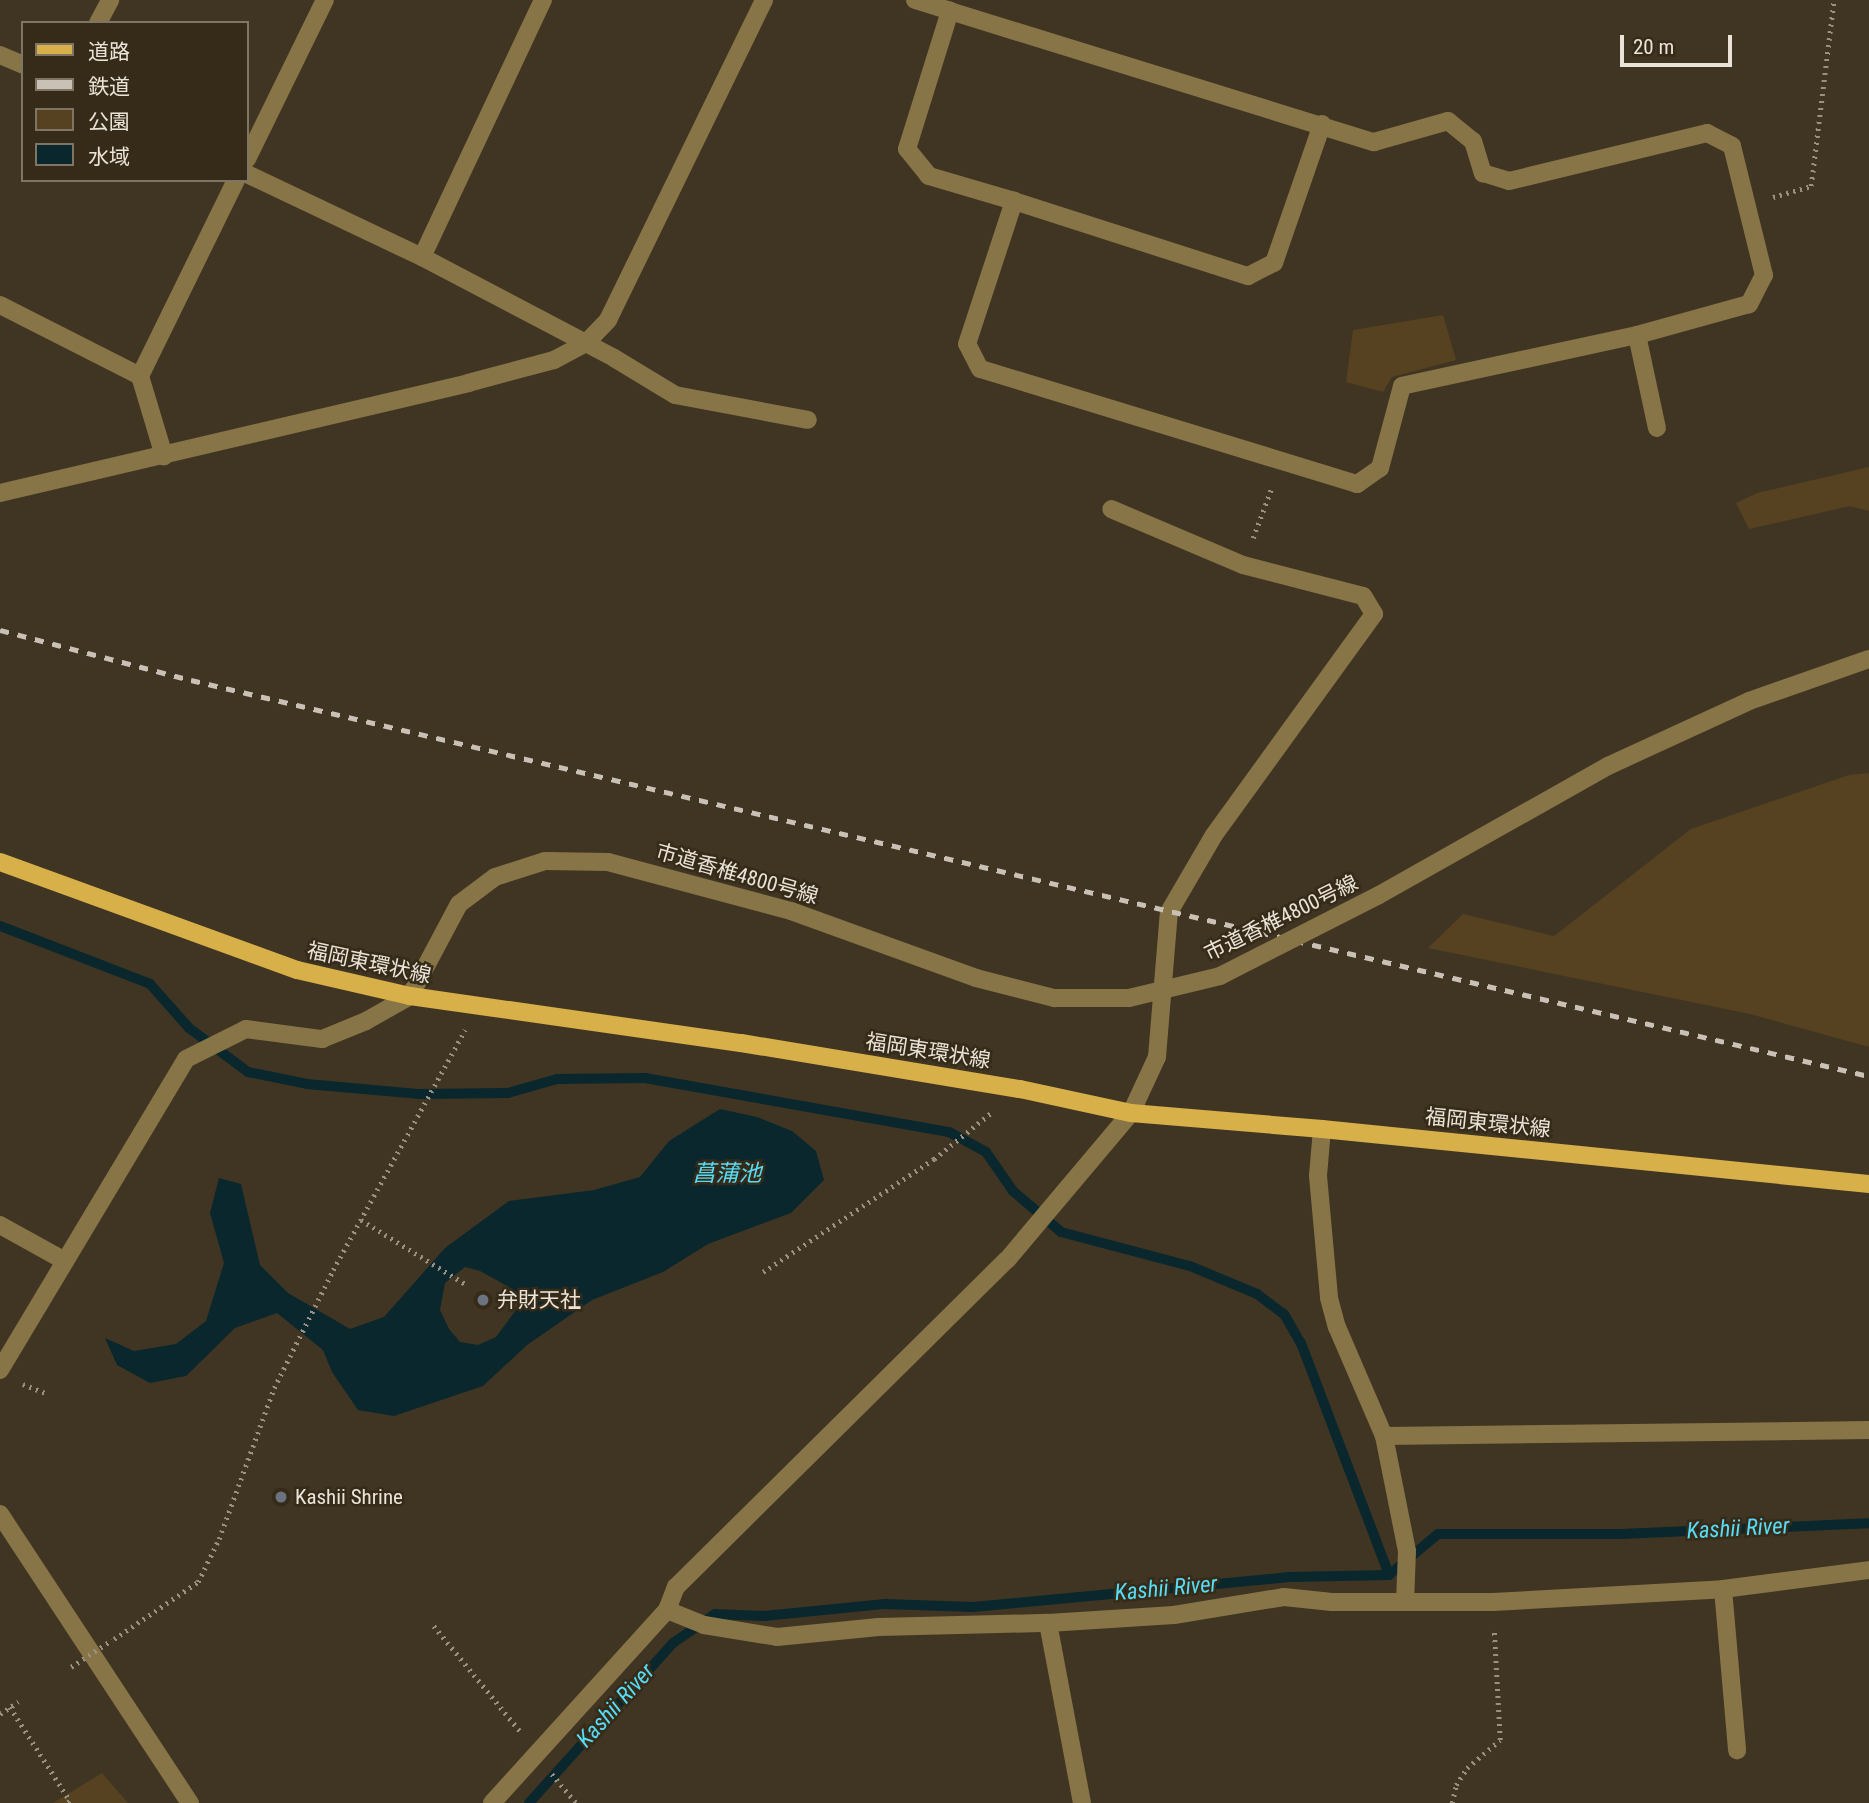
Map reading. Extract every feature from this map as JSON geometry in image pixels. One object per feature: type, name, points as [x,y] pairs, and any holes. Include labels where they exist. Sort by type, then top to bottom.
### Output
[{"type":"main road","name":"福岡東環状線","points":[[0,862],[297,970],[410,996],[741,1044],[1020,1089],[1131,1113],[1322,1129],[1869,1184]]},
{"type":"street","points":[[99,21],[110,0]]},
{"type":"street","points":[[248,157],[325,0]]},
{"type":"street","points":[[422,257],[542,0]]},
{"type":"street","points":[[0,493],[164,456],[554,360],[586,344],[608,320],[764,0]]},
{"type":"street","points":[[915,0],[1374,142],[1448,121],[1473,141],[1483,173],[1508,181],[1707,132],[1732,146],[1764,275],[1749,304],[1637,335],[1402,386],[1380,468],[1357,484],[980,369],[967,344],[1014,201]]},
{"type":"street","points":[[950,11],[907,149],[929,176],[1248,276],[1274,263],[1322,124]]},
{"type":"street","points":[[0,55],[21,64]]},
{"type":"street","points":[[248,174],[422,257],[676,395],[808,420]]},
{"type":"street","points":[[164,456],[140,376],[235,182]]},
{"type":"street","points":[[0,304],[140,376]]},
{"type":"street","points":[[1637,335],[1657,428]]},
{"type":"street","points":[[492,1803],[667,1610],[676,1587],[1007,1261],[1131,1113],[1157,1057],[1169,912],[1214,835],[1374,614],[1363,597],[1243,565],[1111,509]]},
{"type":"street","name":"市道香椎4800号線","points":[[410,996],[459,904],[495,877],[545,861],[558,861],[608,862],[765,904],[976,978],[1054,998],[1129,998],[1220,976],[1380,895],[1608,766],[1749,701],[1869,659]]},
{"type":"street","points":[[0,1370],[186,1059],[246,1029],[322,1039],[366,1021],[410,996]]},
{"type":"street","points":[[1322,1129],[1318,1176],[1329,1298],[1337,1327],[1384,1436],[1407,1562],[1405,1602]]},
{"type":"street","points":[[0,1225],[65,1261]]},
{"type":"street","points":[[1384,1436],[1869,1430]]},
{"type":"street","points":[[0,1514],[190,1803]]},
{"type":"street","points":[[667,1610],[704,1625],[777,1637],[878,1627],[1048,1623],[1206,1612],[1284,1597],[1332,1602],[1493,1602],[1723,1589],[1869,1570]]},
{"type":"street","points":[[1723,1589],[1737,1750]]},
{"type":"street","points":[[1048,1623],[1082,1803]]},
{"type":"path","points":[[1747,205],[1811,187],[1833,0]]},
{"type":"path","points":[[1243,565],[1282,460]]},
{"type":"path","points":[[71,1667],[198,1582],[219,1539],[274,1388],[333,1270],[477,1007]]},
{"type":"path","points":[[763,1272],[934,1159],[1020,1089]]},
{"type":"path","points":[[361,1220],[467,1285]]},
{"type":"path","points":[[1452,1803],[1456,1785],[1467,1768],[1500,1740],[1493,1602]]},
{"type":"path","points":[[434,1626],[537,1752]]},
{"type":"path","points":[[0,1714],[18,1702]]},
{"type":"path","points":[[10,1707],[70,1801],[68,1803]]},
{"type":"green space","points":[[1443,315],[1456,360],[1392,377],[1383,392],[1346,382],[1353,330]]},
{"type":"green space","points":[[1869,467],[1869,511],[1850,506],[1749,529],[1736,503],[1757,493]]},
{"type":"green space","points":[[1869,773],[1869,1047],[1750,1014],[1428,948],[1463,914],[1554,936],[1691,829],[1849,775]]},
{"type":"green space","points":[[102,1773],[128,1803],[53,1803]]},
{"type":"water","name":"菖蒲池","points":[[720,1109],[757,1117],[792,1131],[816,1151],[824,1180],[791,1213],[708,1244],[663,1272],[592,1300],[527,1345],[483,1386],[394,1416],[358,1410],[332,1372],[323,1350],[277,1313],[235,1328],[186,1376],[150,1383],[117,1365],[105,1338],[134,1351],[176,1344],[206,1321],[224,1263],[210,1213],[219,1178],[241,1184],[260,1265],[288,1293],[350,1329],[384,1317],[445,1248],[509,1201],[594,1190],[640,1177],[669,1141]],"holes":[[[465,1267],[480,1271],[509,1287],[519,1306],[496,1337],[478,1345],[460,1342],[449,1329],[440,1310],[445,1283]]]},
{"type":"waterway","points":[[0,926],[150,984],[189,1028],[248,1072],[307,1084],[418,1094],[508,1093],[557,1079],[645,1078],[949,1132],[986,1152],[1013,1191],[1061,1232],[1190,1266],[1257,1294],[1284,1314],[1301,1343],[1389,1575]]},
{"type":"waterway","name":"Kashii River","points":[[529,1803],[673,1643],[715,1614],[764,1616],[885,1604],[973,1607],[1290,1577],[1389,1575],[1438,1534],[1621,1534],[1869,1523]]},
{"type":"railway","points":[[0,630],[191,680],[1869,1076]]},
{"type":"place","name":"弁財天社","points":[[483,1300]]},
{"type":"place","name":"Kashii Shrine","points":[[281,1497]]}]
